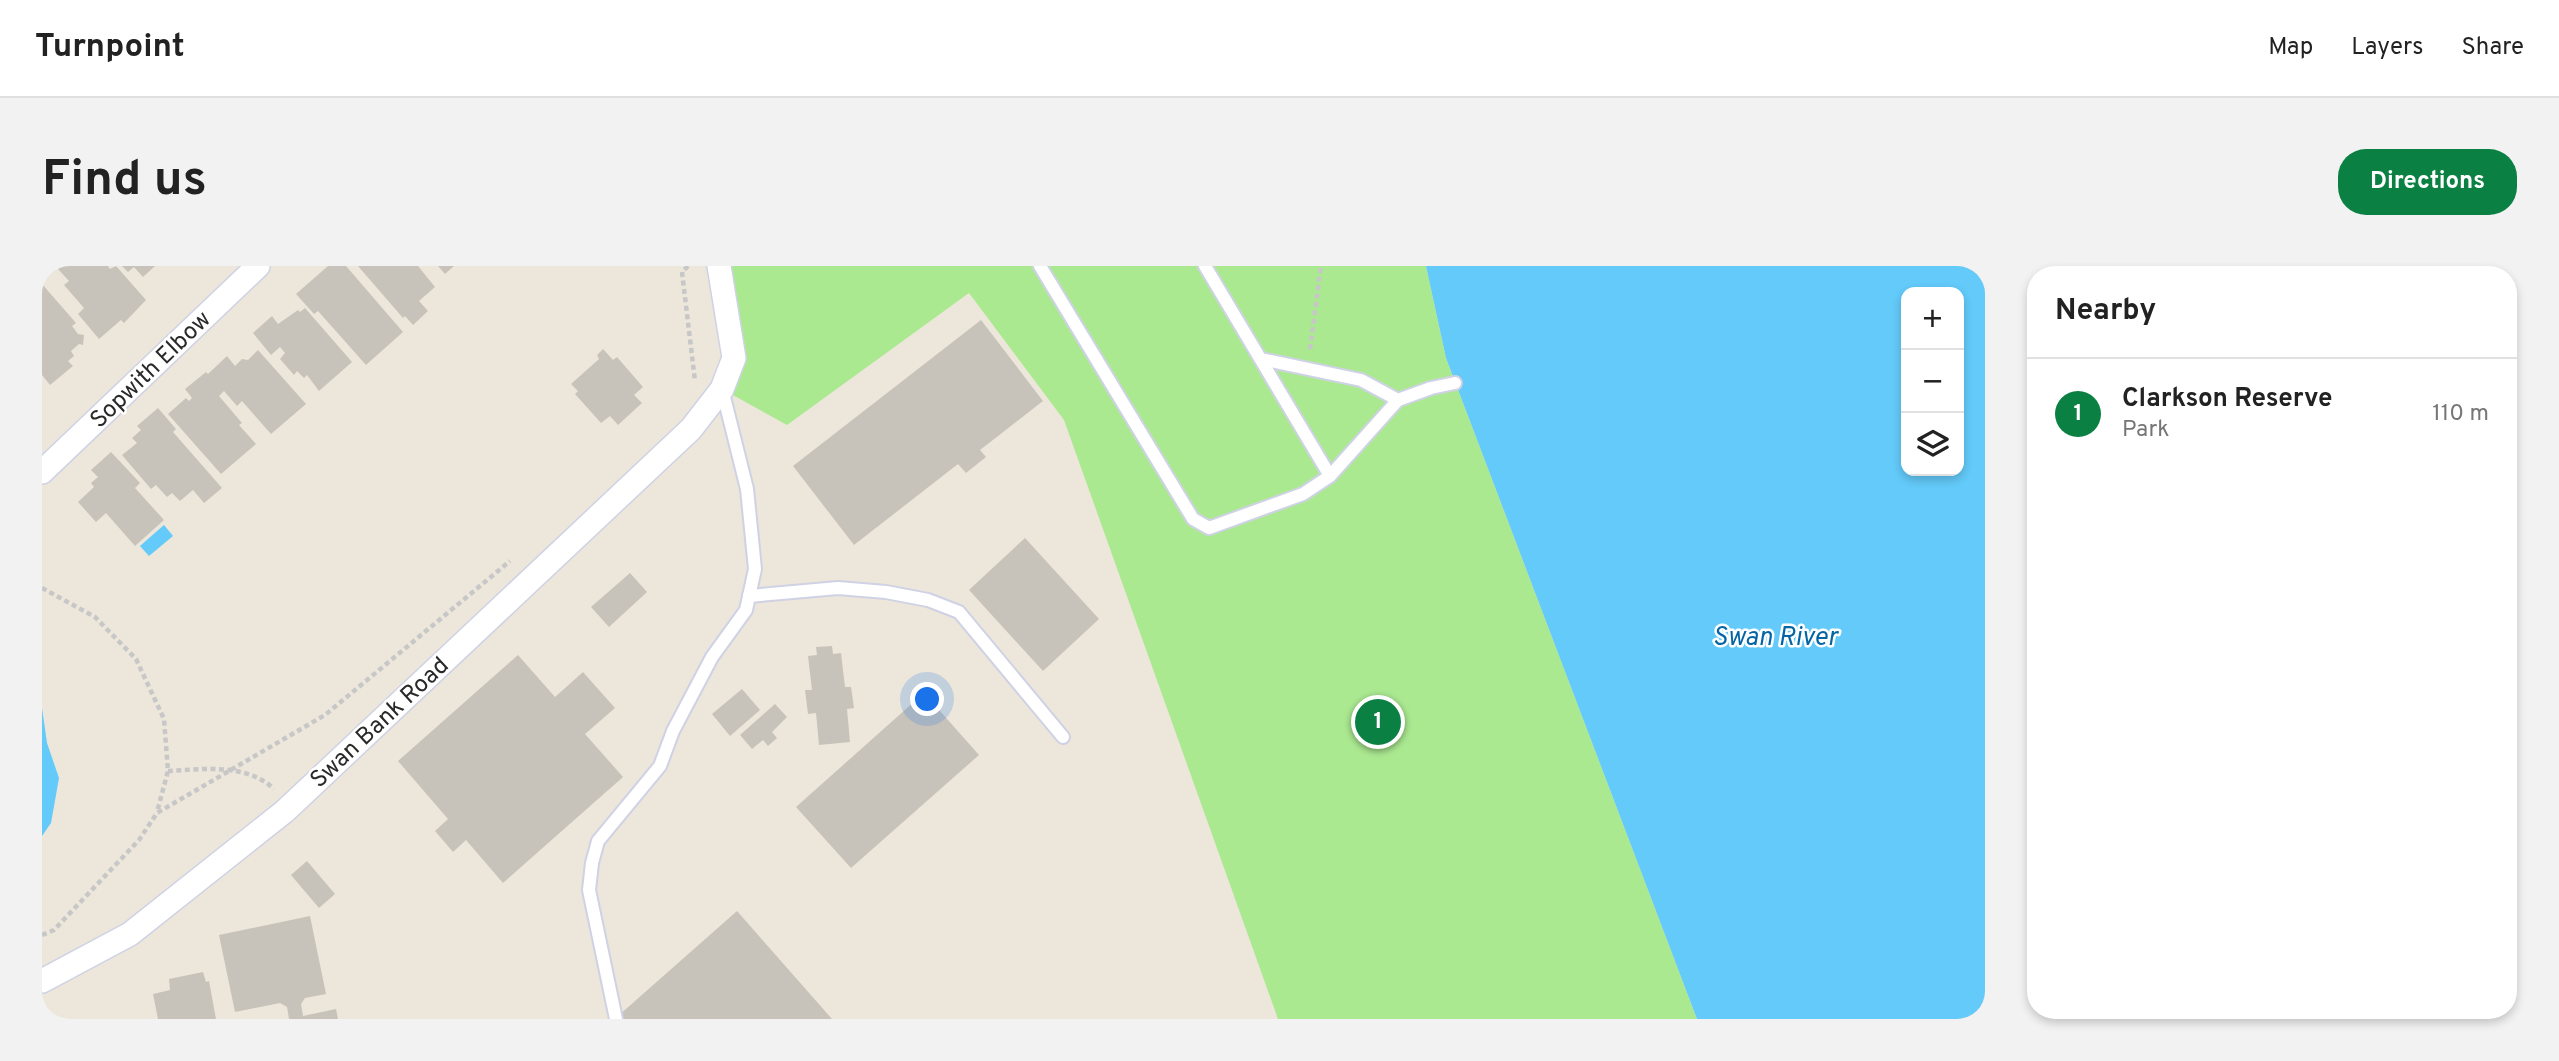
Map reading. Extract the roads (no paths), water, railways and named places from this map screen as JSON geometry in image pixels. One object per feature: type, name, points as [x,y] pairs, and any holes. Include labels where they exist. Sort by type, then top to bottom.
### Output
[{"type":"street","name":"Sopwith Elbow","points":[[42,472],[258,266]]},
{"type":"street","name":"Swan Bank Road","points":[[42,981],[130,934],[291,806],[691,429],[722,389],[734,358],[719,266]]},
{"type":"lane","points":[[1040,266],[1193,519],[1209,528],[1303,494],[1330,476],[1398,400],[1455,383]]},
{"type":"lane","points":[[1205,266],[1330,476]]},
{"type":"lane","points":[[1261,359],[1361,380],[1398,400]]},
{"type":"lane","points":[[615,1019],[589,890],[598,841],[660,766],[673,731],[712,657],[746,610],[755,569],[747,489],[722,389]]},
{"type":"lane","points":[[749,596],[838,588],[886,592],[928,600],[958,612],[1063,737]]},
{"type":"water","name":"Swan River","points":[[1426,266],[1985,266],[1985,1019],[1697,1019],[1446,358]]},
{"type":"water","points":[[164,525],[173,536],[149,556],[140,546]]},
{"type":"water","points":[[42,708],[47,743],[59,778],[51,823],[42,836]]},
{"type":"place","name":"Clarkson Reserve","points":[[1378,722]]}]
